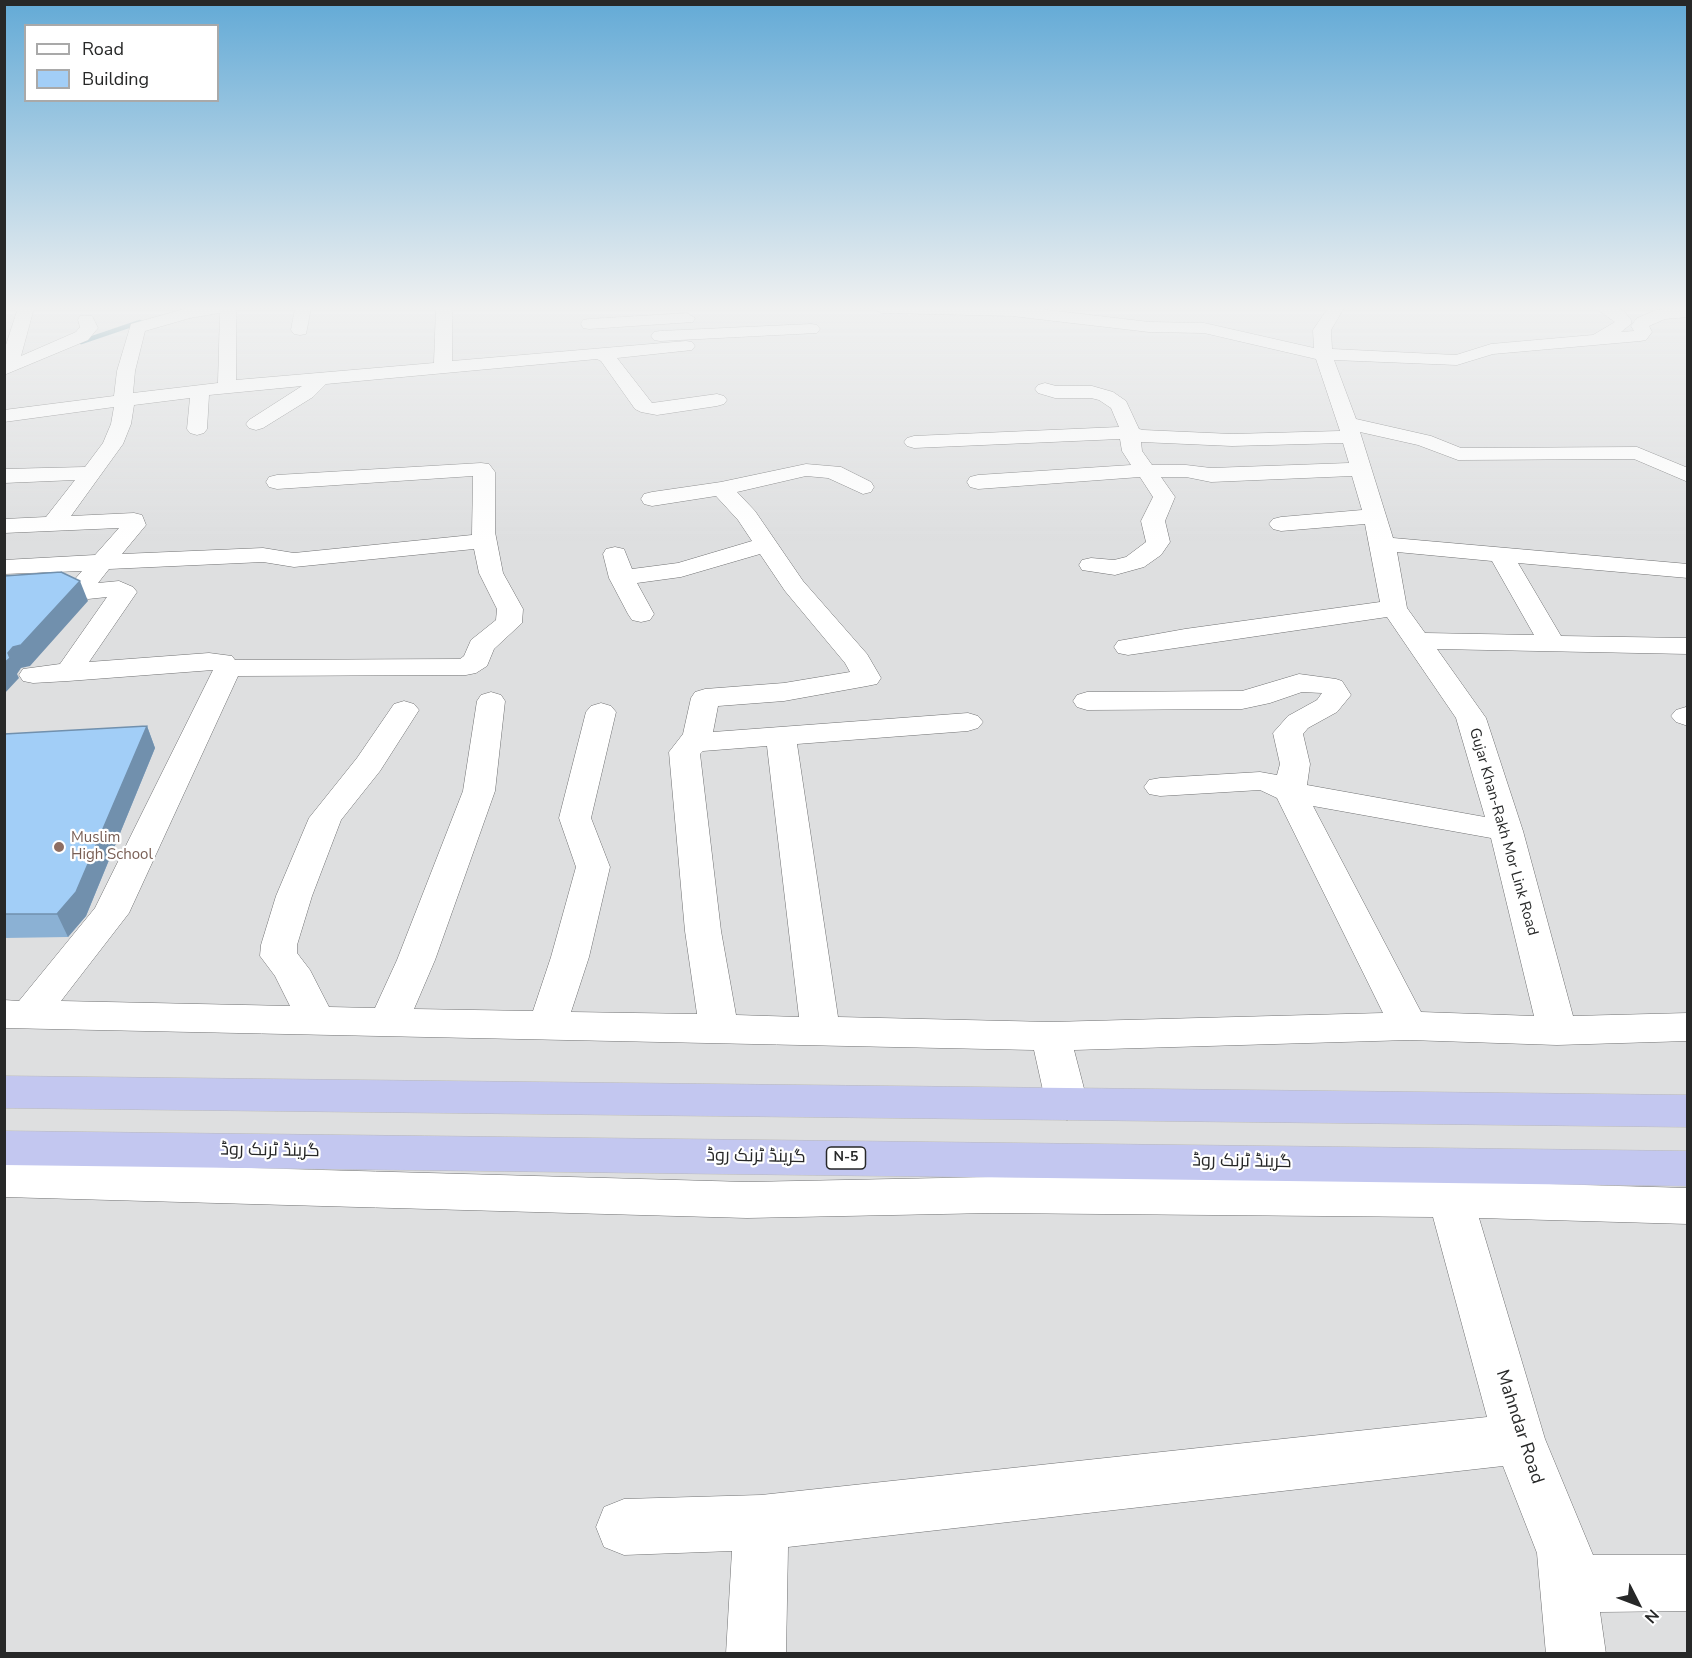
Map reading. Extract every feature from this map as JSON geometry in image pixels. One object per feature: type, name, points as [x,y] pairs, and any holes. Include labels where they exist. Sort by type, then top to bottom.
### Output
[{"type":"highway","points":[[4,1092],[1688,1111]]},
{"type":"highway","name":"گرینڈ ٹرنک روڈ","points":[[4,1149],[1688,1169]]},
{"type":"street","points":[[53,524],[114,444],[122,424],[125,385]]},
{"type":"street","points":[[4,416],[244,385]]},
{"type":"street","points":[[256,424],[306,393],[314,385]]},
{"type":"street","points":[[628,385],[642,405],[657,410],[717,399]]},
{"type":"street","name":"Gujar Khan-Rakh Mor Link Road","points":[[1334,385],[1350,430],[1383,544],[1394,608],[1470,718],[1506,831],[1557,1031]]},
{"type":"street","points":[[1045,390],[1092,392],[1106,396],[1119,405],[1131,434],[1131,448],[1164,497],[1153,521],[1158,542],[1152,550],[1135,562],[1115,568],[1091,565]]},
{"type":"street","points":[[197,429],[200,391]]},
{"type":"street","points":[[914,442],[1131,434],[1232,440],[1350,430],[1424,440],[1458,454],[1637,453],[1688,476]]},
{"type":"street","points":[[33,675],[209,661],[222,662],[228,668],[466,667],[477,660],[481,646],[505,627],[510,618],[510,609],[491,573],[484,541],[484,472],[481,469],[277,482]]},
{"type":"street","points":[[652,499],[721,489],[819,469],[833,472],[863,487]]},
{"type":"street","points":[[978,482],[1146,470],[1186,471],[1211,475],[1362,469]]},
{"type":"street","points":[[4,476],[93,473]]},
{"type":"street","points":[[719,1029],[703,931],[684,752],[698,734],[705,698],[784,692],[867,678],[857,660],[794,586],[747,516],[721,489]]},
{"type":"street","points":[[1281,524],[1375,516]]},
{"type":"street","points":[[4,526],[134,520],[134,525],[81,587],[88,591],[119,589],[124,592],[68,673]]},
{"type":"street","points":[[4,567],[263,555],[294,560],[484,541]]},
{"type":"street","points":[[622,578],[681,570],[767,544]]},
{"type":"street","points":[[1383,544],[1688,571]]},
{"type":"street","points":[[615,554],[622,578],[642,614]]},
{"type":"street","points":[[1501,555],[1552,643]]},
{"type":"street","points":[[1128,647],[1394,608]]},
{"type":"street","points":[[1417,641],[1688,646]]},
{"type":"street","points":[[17,1015],[111,913],[228,668]]},
{"type":"street","points":[[1087,701],[1242,700],[1260,697],[1299,683],[1315,683],[1332,687],[1337,695],[1332,701],[1298,722],[1288,733],[1295,764],[1290,792],[1409,1026]]},
{"type":"street","points":[[388,1023],[416,960],[479,791],[491,701]]},
{"type":"street","points":[[318,1022],[291,970],[279,956],[279,945],[294,896],[325,818],[369,764],[404,710]]},
{"type":"street","points":[[547,1026],[570,957],[593,867],[575,818],[601,712]]},
{"type":"street","points":[[693,743],[968,722]]},
{"type":"street","points":[[781,736],[820,1031]]},
{"type":"street","points":[[1160,787],[1260,781],[1275,784],[1290,792],[1506,831]]},
{"type":"street","points":[[17,1015],[1051,1036],[1409,1026],[1557,1031],[1685,1030]]},
{"type":"street","points":[[1051,1036],[1067,1104]]},
{"type":"street","points":[[4,1179],[747,1200],[1003,1195],[1376,1197],[1451,1201],[1688,1206]]},
{"type":"street","name":"Mahndar Road","points":[[1451,1201],[1519,1439],[1565,1553],[1576,1653]]},
{"type":"street","points":[[624,1527],[761,1523],[1519,1439]]},
{"type":"street","points":[[756,1653],[761,1523]]},
{"type":"street","points":[[1569,1584],[1688,1584]]},
{"type":"building","points":[[61,572],[80,581],[21,645],[13,647],[8,653],[10,658],[4,663],[4,576]]},
{"type":"building","name":"Muslim High School","points":[[147,726],[76,892],[57,914],[4,914],[4,734]]},
{"type":"place","name":"Muslim High School","points":[[59,847]]}]
